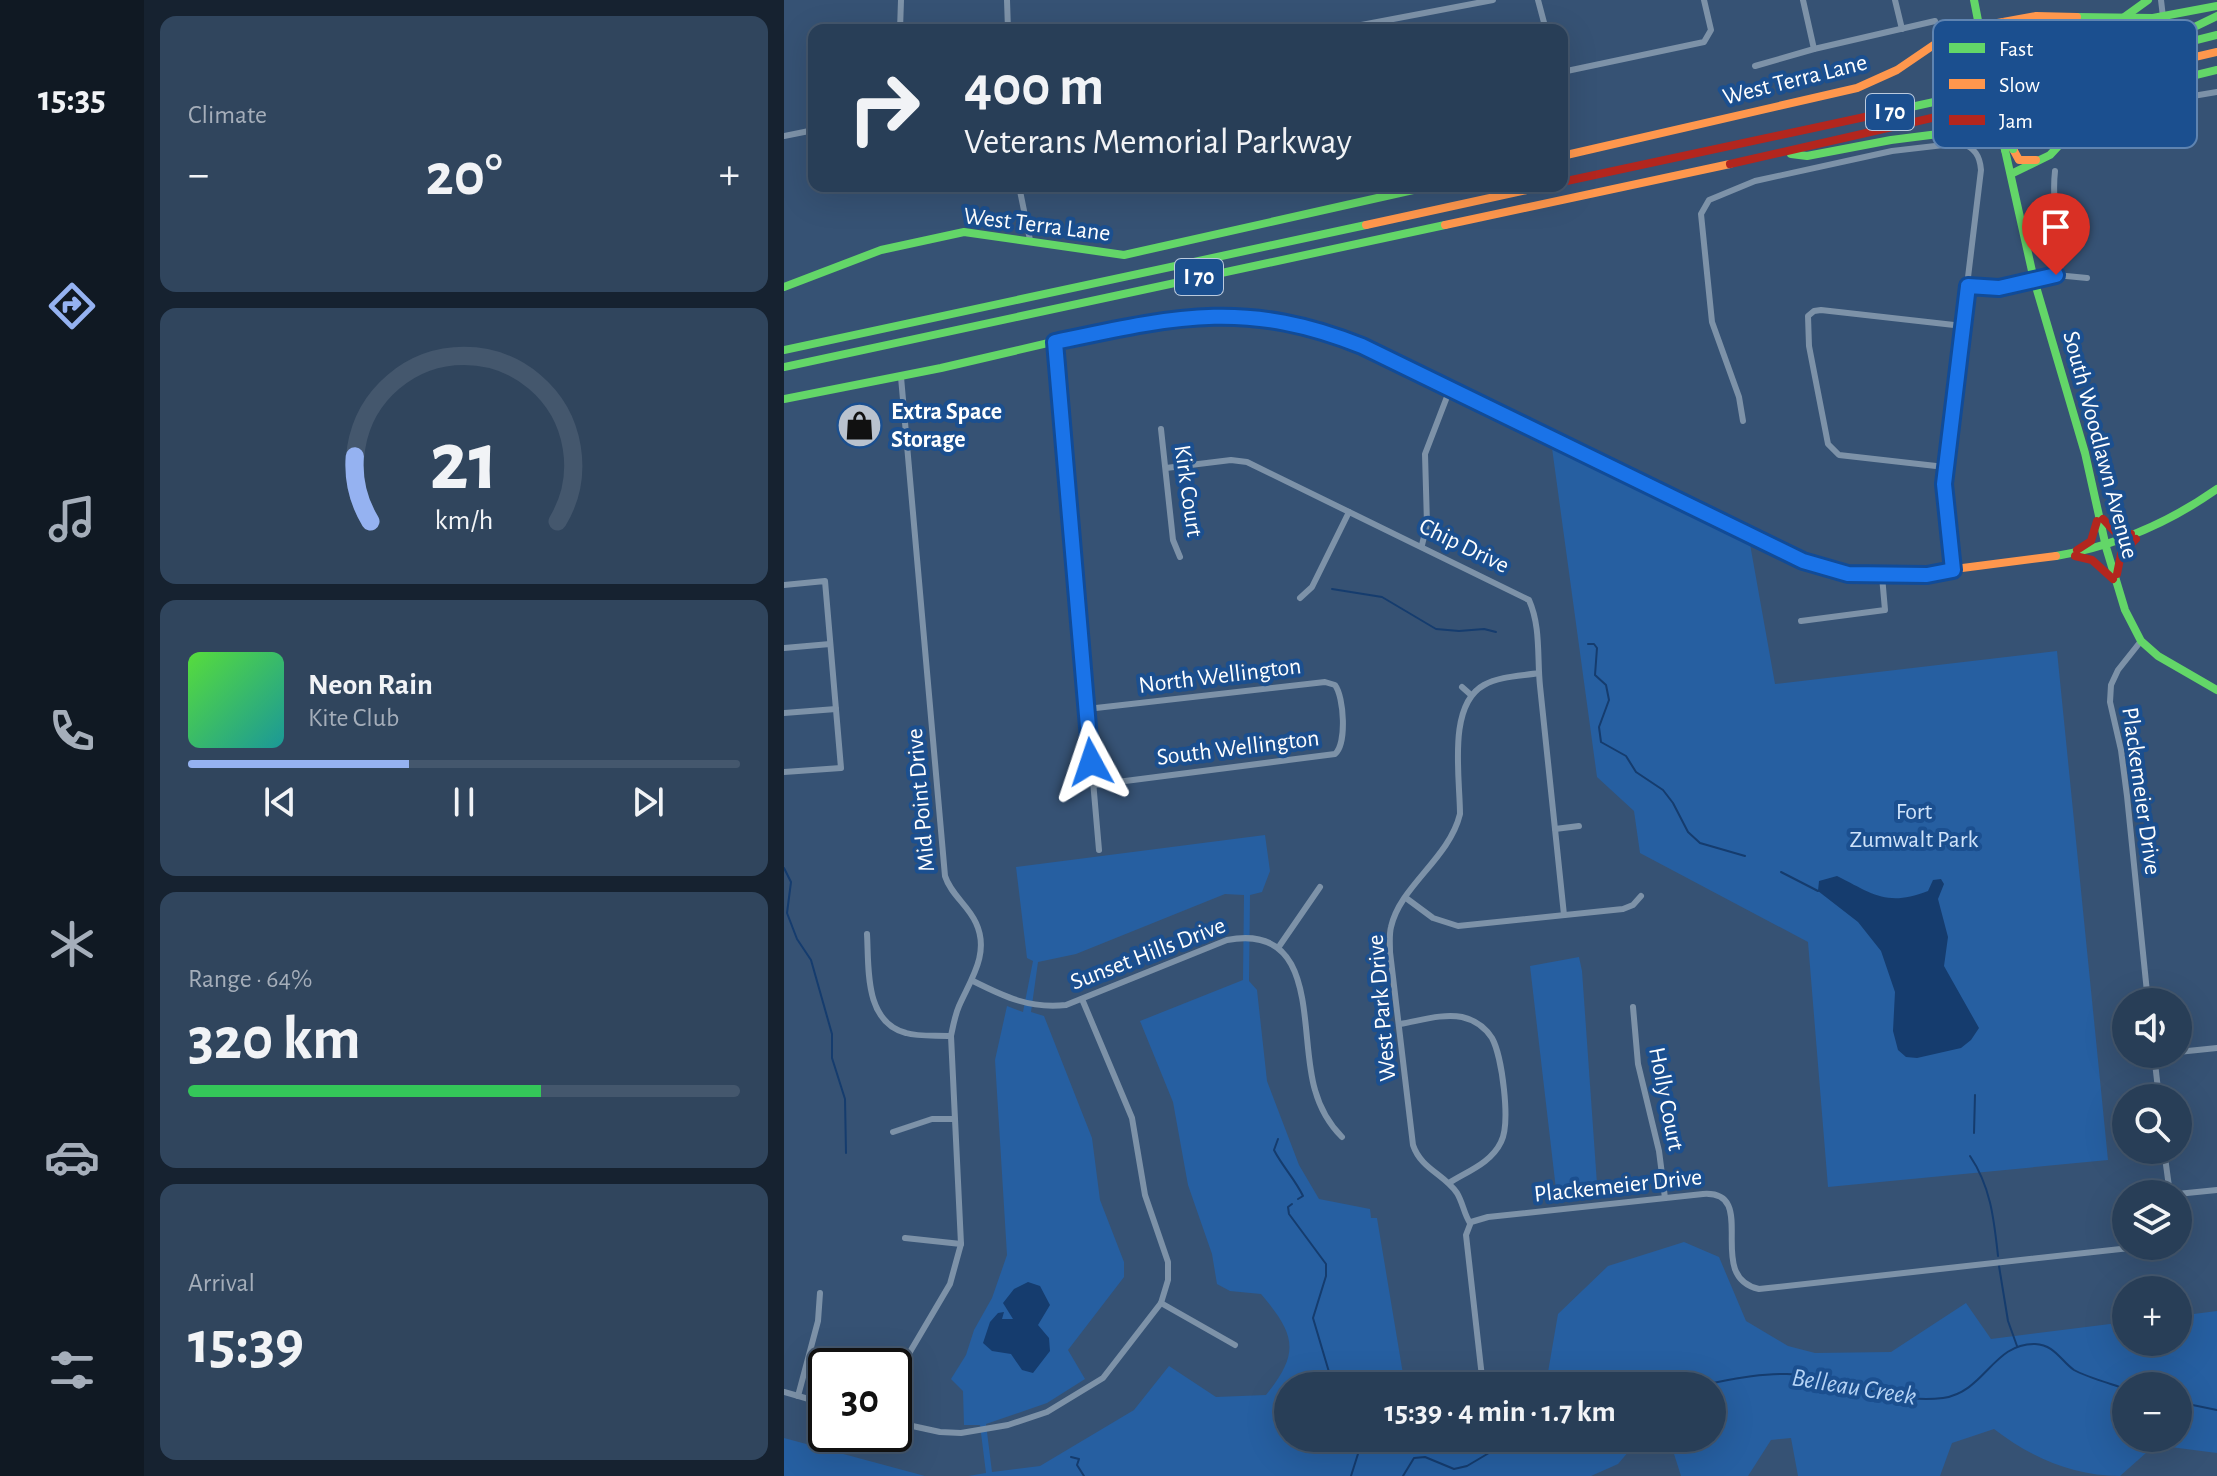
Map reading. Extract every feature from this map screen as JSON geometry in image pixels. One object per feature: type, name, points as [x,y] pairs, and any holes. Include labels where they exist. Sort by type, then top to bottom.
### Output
[{"type":"main road","name":"South Woodlawn Avenue","points":[[1974,0],[1979,20]]},
{"type":"main road","points":[[2120,19],[2148,0]]},
{"type":"main road","name":"West Terra Lane","points":[[2013,20],[2036,16],[2163,17],[2217,6]]},
{"type":"main road","points":[[2197,25],[2217,16]]},
{"type":"main road","name":"I 70","points":[[2197,40],[2217,35]]},
{"type":"main road","name":"West Terra Lane","points":[[1568,155],[1857,88],[1897,70],[1933,45]]},
{"type":"main road","name":"I 70","points":[[2197,57],[2217,52]]},
{"type":"main road","points":[[2197,78],[2217,73]]},
{"type":"main road","points":[[2197,79],[2217,73]]},
{"type":"main road","name":"I 70","points":[[1568,181],[1933,101]]},
{"type":"main road","name":"I 70","points":[[784,367],[1933,118]]},
{"type":"main road","points":[[1782,153],[1807,156],[1933,135]]},
{"type":"main road","points":[[2011,174],[2050,155],[2056,148]]},
{"type":"main road","name":"South Woodlawn Avenue","points":[[2009,149],[2011,174],[2034,280],[2085,453],[2106,547],[2128,618],[2141,641],[2169,665],[2217,690]]},
{"type":"main road","points":[[2009,149],[2019,160],[2026,162],[2050,155]]},
{"type":"main road","name":"West Terra Lane","points":[[784,287],[858,256],[921,239],[969,231],[1100,254],[1144,252],[1405,192]]},
{"type":"main road","name":"I 70","points":[[784,350],[1517,192]]},
{"type":"main road","points":[[784,399],[1182,318],[1252,317],[1289,322],[1355,343],[1803,561],[1848,574],[1927,575],[2106,547],[2168,522],[2217,489]]},
{"type":"main road","points":[[2098,512],[2116,533],[2124,535],[2149,531]]},
{"type":"main road","points":[[2067,555],[2091,541],[2098,512]]},
{"type":"main road","points":[[2116,583],[2121,554],[2128,545],[2149,531]]},
{"type":"main road","points":[[2067,555],[2092,560],[2116,583]]},
{"type":"street","points":[[900,24],[901,0]]},
{"type":"street","points":[[1007,0],[1008,24]]},
{"type":"street","points":[[1363,24],[1464,2],[1493,0]]},
{"type":"street","points":[[1538,0],[1544,24]]},
{"type":"street","points":[[1568,71],[1704,42],[1711,30],[1704,0]]},
{"type":"street","points":[[1803,0],[1814,49]]},
{"type":"street","points":[[1895,0],[1902,29]]},
{"type":"street","points":[[2161,0],[2163,17]]},
{"type":"street","points":[[1755,66],[1933,21]]},
{"type":"street","points":[[2197,95],[2217,92]]},
{"type":"street","points":[[784,136],[808,131]]},
{"type":"street","points":[[1743,421],[1739,397],[1712,322],[1701,214],[1703,206],[1719,193],[1755,181],[1876,153],[1933,146]]},
{"type":"street","points":[[1953,570],[1944,500],[1945,467],[1981,170],[1980,161],[1971,148]]},
{"type":"street","points":[[2055,171],[2053,208],[2061,254],[2060,275]]},
{"type":"street","points":[[1020,192],[1030,240]]},
{"type":"street","points":[[1968,286],[1999,288],[2060,275],[2087,278]]},
{"type":"street","points":[[1945,467],[1839,455],[1831,449],[1809,346],[1807,321],[1810,313],[1821,310],[1963,326]]},
{"type":"street","points":[[1055,342],[1099,850]]},
{"type":"street","name":"Mid Point Drive","points":[[901,377],[945,876],[954,895],[976,923],[981,937],[980,962],[959,1007],[951,1036],[961,1244],[950,1284],[912,1348]]},
{"type":"street","points":[[1422,545],[1427,524],[1425,454],[1450,389]]},
{"type":"street","name":"Kirk Court","points":[[1161,429],[1173,540],[1180,557]]},
{"type":"street","name":"Chip Drive","points":[[1166,468],[1231,460],[1247,462],[1529,600],[1535,613],[1564,915]]},
{"type":"street","points":[[1300,598],[1312,587],[1349,512]]},
{"type":"street","points":[[1801,621],[1885,610],[1882,576]]},
{"type":"street","points":[[784,585],[825,581],[841,768],[784,772]]},
{"type":"street","name":"Plackemeier Drive","points":[[2141,641],[2118,670],[2111,685],[2110,702],[2127,796],[2147,988]]},
{"type":"street","points":[[784,648],[830,644]]},
{"type":"street","points":[[1462,687],[1471,695],[1496,680],[1539,673]]},
{"type":"street","name":"North Wellington","points":[[1087,709],[1325,682],[1335,685],[1342,699],[1342,745],[1339,752]]},
{"type":"street","name":"West Park Drive","points":[[1470,1223],[1449,1183],[1425,1165],[1413,1145],[1390,937],[1394,918],[1406,898],[1451,841],[1457,827],[1460,814],[1460,722],[1464,705],[1471,695]]},
{"type":"street","points":[[784,713],[836,709]]},
{"type":"street","name":"South Wellington","points":[[1094,785],[1339,752]]},
{"type":"street","points":[[1555,829],[1579,826]]},
{"type":"street","points":[[1320,887],[1278,948],[1298,975],[1315,1090],[1329,1123],[1342,1137]]},
{"type":"street","points":[[1406,898],[1433,918],[1458,926],[1623,909],[1633,905],[1641,896]]},
{"type":"street","points":[[867,934],[872,998],[880,1017],[892,1028],[907,1034],[951,1036]]},
{"type":"street","name":"Sunset Hills Drive","points":[[973,981],[1008,999],[1050,1007],[1082,999],[1227,940],[1260,940],[1278,948]]},
{"type":"street","points":[[912,1426],[961,1433],[1008,1425],[1047,1412],[1103,1378],[1161,1303],[1168,1280],[1168,1262],[1143,1187],[1132,1118],[1082,999]]},
{"type":"street","name":"Holly Court","points":[[1633,1007],[1638,1064],[1659,1151],[1665,1198]]},
{"type":"street","points":[[1400,1024],[1458,1016],[1485,1029],[1497,1050],[1506,1128],[1490,1158],[1449,1183]]},
{"type":"street","points":[[1485,1029],[1491,1020]]},
{"type":"street","points":[[2192,1051],[2217,1048]]},
{"type":"street","points":[[893,1132],[932,1119],[954,1119]]},
{"type":"street","points":[[2192,1192],[2217,1190]]},
{"type":"street","name":"Plackemeier Drive","points":[[1470,1223],[1488,1217],[1711,1193],[1722,1197],[1731,1216],[1735,1272],[1742,1283],[1759,1289],[2112,1250]]},
{"type":"street","points":[[1470,1223],[1466,1235],[1481,1372]]},
{"type":"street","points":[[905,1238],[961,1244]]},
{"type":"street","points":[[798,1396],[818,1321],[820,1293]]},
{"type":"street","points":[[1161,1303],[1235,1345]]},
{"type":"street","points":[[784,1392],[808,1399]]},
{"type":"green space","name":"Fort Zumwalt Park","points":[[1552,448],[1750,544],[1775,684],[2057,651],[2108,1160],[1828,1187],[1808,942],[1640,853],[1634,811],[1597,777]]},
{"type":"green space","points":[[1265,835],[1270,871],[1262,892],[1250,895],[1249,981],[1257,990],[1267,1081],[1299,1165],[1319,1199],[1370,1209],[1371,1218],[1377,1218],[1403,1372],[1281,1372],[1289,1355],[1289,1344],[1287,1333],[1273,1308],[1261,1294],[1230,1291],[1217,1284],[1212,1254],[1188,1185],[1173,1102],[1140,1021],[1243,980],[1244,895],[1225,894],[1076,954],[1038,962],[1031,1012],[1044,1016],[1092,1138],[1100,1200],[1124,1262],[1124,1277],[1068,1350],[1085,1379],[1047,1403],[986,1424],[992,1472],[1040,1466],[1134,1410],[1169,1366],[1216,1397],[1266,1395],[1274,1384],[1274,1452],[1628,1452],[1618,1464],[1591,1476],[968,1476],[986,1473],[980,1425],[964,1425],[963,1391],[951,1379],[966,1355],[974,1330],[992,1298],[1007,1255],[995,1060],[1007,1006],[1023,1012],[1033,961],[1027,958],[1016,867]]},
{"type":"green space","points":[[1579,957],[1598,1198],[1557,1198],[1530,966]]},
{"type":"green space","points":[[1684,1242],[1719,1257],[1746,1321],[1788,1346],[1815,1353],[1891,1352],[1966,1303],[1991,1339],[2112,1324],[2112,1356],[2192,1356],[2192,1314],[2217,1311],[2217,1453],[2192,1450],[2192,1372],[2112,1372],[2112,1452],[2147,1452],[2120,1476],[2069,1469],[2022,1448],[1994,1429],[1952,1443],[1940,1476],[1798,1476],[1791,1438],[1771,1440],[1748,1476],[1681,1476],[1673,1452],[1726,1452],[1726,1372],[1548,1372],[1558,1314],[1608,1266]]},
{"type":"green space","points":[[784,1438],[808,1444],[808,1452],[836,1452],[925,1476],[784,1476]]},
{"type":"shaded area","points":[[1837,876],[1871,893],[1891,898],[1928,891],[1933,880],[1941,879],[1944,884],[1938,899],[1948,937],[1944,966],[1979,1028],[1961,1048],[1917,1058],[1906,1057],[1898,1050],[1893,1031],[1895,992],[1881,951],[1858,922],[1818,891],[1819,881]]},
{"type":"shaded area","points":[[1028,1282],[1040,1286],[1050,1305],[1038,1325],[1049,1338],[1050,1351],[1033,1373],[1022,1370],[1011,1354],[992,1351],[983,1343],[990,1322],[998,1313],[1004,1312],[1002,1319],[1013,1319],[1003,1303],[1014,1289]]},
{"type":"waterway","points":[[1332,589],[1382,597],[1436,629],[1496,632]]},
{"type":"waterway","points":[[1588,644],[1594,644],[1597,648],[1595,675],[1606,685],[1609,700],[1599,727],[1601,742],[1626,756],[1636,772],[1663,790],[1688,832],[1700,843],[1745,856]]},
{"type":"waterway","points":[[784,868],[791,882],[787,913],[797,939],[811,960],[832,1034],[832,1058],[845,1099],[846,1153]]},
{"type":"waterway","points":[[1781,872],[1818,891]]},
{"type":"waterway","points":[[1974,1133],[1975,1095]]},
{"type":"waterway","points":[[1278,1139],[1274,1150],[1303,1196],[1298,1199]]},
{"type":"waterway","points":[[1970,1156],[1987,1192],[1998,1256]]},
{"type":"waterway","points":[[1292,1204],[1288,1207],[1289,1214],[1326,1264],[1326,1276],[1313,1318],[1329,1372]]},
{"type":"waterway","points":[[1999,1266],[2008,1321],[2017,1346]]},
{"type":"waterway","name":"Belleau Creek","points":[[1726,1381],[1787,1374],[1903,1397],[1943,1398],[1969,1387],[2009,1351],[2035,1344],[2052,1350],[2079,1373],[2112,1384]]},
{"type":"waterway","name":"Belleau Creek","points":[[2192,1405],[2217,1410]]},
{"type":"waterway","points":[[1351,1476],[1359,1452]]},
{"type":"waterway","name":"Belleau Creek","points":[[1403,1476],[1414,1458],[1425,1457],[1454,1469],[1467,1466],[1491,1452]]},
{"type":"waterway","points":[[1071,1457],[1079,1459],[1077,1465],[1084,1476]]},
{"type":"traffic: fast","points":[[1974,0],[1978,20]]},
{"type":"traffic: fast","points":[[2123,18],[2148,0]]},
{"type":"traffic: fast","points":[[2077,17],[2153,18],[2217,6]]},
{"type":"traffic: fast","points":[[2197,26],[2217,16]]},
{"type":"traffic: fast","points":[[2197,40],[2217,35]]},
{"type":"traffic: fast","points":[[2197,75],[2217,70]]},
{"type":"traffic: fast","points":[[1874,115],[1933,102]]},
{"type":"traffic: fast","points":[[1791,154],[1807,156],[1933,135]]},
{"type":"traffic: fast","points":[[2011,174],[2050,155],[2056,148]]},
{"type":"traffic: fast","points":[[2005,150],[2034,280],[2085,453],[2106,547],[2125,610],[2141,641],[2158,656],[2217,690]]},
{"type":"traffic: fast","points":[[784,287],[881,250],[964,232],[1124,255],[1404,192]]},
{"type":"traffic: fast","points":[[784,350],[1366,225]]},
{"type":"traffic: fast","points":[[784,367],[1445,225]]},
{"type":"traffic: fast","points":[[784,399],[941,368],[1121,326],[1219,315],[1265,318],[1307,327],[1362,346],[1775,547]]},
{"type":"traffic: fast","points":[[2056,556],[2140,532],[2179,513],[2217,489]]},
{"type":"traffic: slow","points":[[2014,20],[2036,16],[2077,17]]},
{"type":"traffic: slow","points":[[1568,155],[1857,88],[1897,70],[1933,45]]},
{"type":"traffic: slow","points":[[2197,57],[2217,52]]},
{"type":"traffic: slow","points":[[2013,149],[2019,160],[2036,160]]},
{"type":"traffic: slow","points":[[1445,225],[1730,164]]},
{"type":"traffic: slow","points":[[1366,225],[1517,192]]},
{"type":"traffic: slow","points":[[1775,547],[1803,561],[1844,574],[1865,576],[1908,575],[2056,556]]},
{"type":"traffic: jam","points":[[1568,181],[1874,115]]},
{"type":"traffic: jam","points":[[1730,164],[1933,118]]},
{"type":"traffic: jam","points":[[2103,519],[2116,533],[2131,534]]},
{"type":"traffic: jam","points":[[2077,550],[2091,541],[2097,521]]},
{"type":"traffic: jam","points":[[2117,574],[2121,554],[2136,539]]},
{"type":"traffic: jam","points":[[2075,556],[2092,560],[2113,579]]},
{"type":"place","name":"Extra Space Storage","points":[[860,426]]},
{"type":"route","points":[[1091,762],[1055,342],[1182,318],[1233,316],[1289,322],[1362,346],[1803,561],[1848,574],[1927,575],[1953,570],[1944,484],[1968,286],[1999,288],[2056,275]]}]
